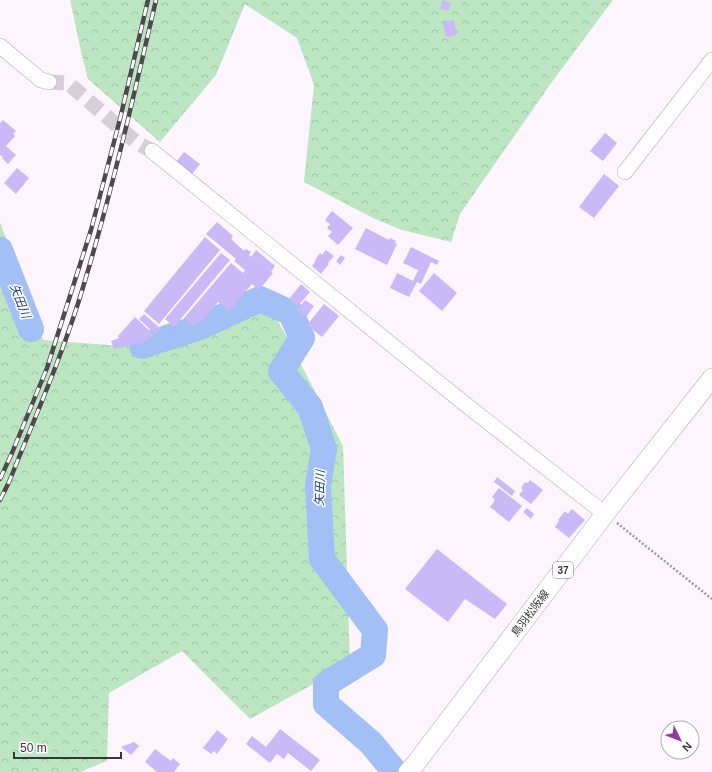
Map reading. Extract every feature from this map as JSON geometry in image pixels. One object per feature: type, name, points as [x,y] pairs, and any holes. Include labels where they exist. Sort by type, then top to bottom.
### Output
[{"type":"main road","name":"鳥羽松阪線","points":[[412,767],[605,514],[712,378]]},
{"type":"street","points":[[0,46],[41,80],[49,82]]},
{"type":"street","points":[[626,172],[712,60]]},
{"type":"street","points":[[152,151],[460,400],[605,514]]},
{"type":"path","points":[[605,514],[712,599]]},
{"type":"green space","points":[[70,0],[613,0],[549,86],[460,214],[451,242],[402,230],[373,218],[304,182],[314,85],[297,38],[245,4],[216,75],[160,142],[88,79]]},
{"type":"green space","points":[[0,222],[43,340],[121,346],[268,304],[288,339],[343,446],[350,664],[250,719],[182,651],[109,693],[107,761],[80,772],[0,772]]},
{"type":"building","points":[[443,0],[451,3],[448,11],[440,8]]},
{"type":"building","points":[[454,20],[457,35],[446,37],[443,22]]},
{"type":"building","points":[[3,120],[16,131],[13,134],[15,136],[6,146],[16,155],[8,164],[0,155],[0,123]]},
{"type":"building","points":[[605,133],[617,143],[603,161],[590,151]]},
{"type":"building","points":[[184,152],[200,164],[189,178],[173,166]]},
{"type":"building","points":[[17,168],[29,178],[16,194],[4,183]]},
{"type":"building","points":[[604,174],[619,186],[594,218],[579,207]]},
{"type":"building","points":[[332,211],[353,228],[338,245],[328,236],[332,232],[327,228],[330,224],[325,220]]},
{"type":"building","points":[[217,222],[233,236],[231,239],[244,251],[246,249],[251,252],[249,255],[251,257],[256,250],[275,266],[271,272],[273,273],[259,290],[252,284],[229,311],[218,302],[203,320],[192,325],[184,318],[231,263],[243,273],[245,270],[234,261],[236,259],[206,234]]},
{"type":"building","points":[[366,228],[389,240],[390,238],[396,241],[395,243],[397,244],[387,265],[355,249]]},
{"type":"building","points":[[205,237],[220,250],[159,324],[144,311]]},
{"type":"building","points":[[411,247],[439,261],[437,265],[431,262],[421,284],[417,282],[409,297],[390,288],[397,273],[413,281],[418,270],[403,263]]},
{"type":"building","points":[[326,250],[334,256],[321,274],[312,266],[320,253],[322,255]]},
{"type":"building","points":[[221,253],[230,260],[174,327],[165,319]]},
{"type":"building","points":[[341,255],[345,258],[340,265],[336,261]]},
{"type":"building","points":[[434,273],[457,293],[442,311],[419,291]]},
{"type":"building","points":[[301,284],[310,292],[297,307],[289,299]]},
{"type":"building","points":[[305,300],[314,306],[306,317],[297,310]]},
{"type":"building","points":[[324,304],[339,316],[322,337],[307,325]]},
{"type":"building","points":[[144,314],[161,329],[155,334],[139,319]]},
{"type":"building","points":[[135,317],[154,335],[142,344],[114,349],[111,341],[119,338],[118,336]]},
{"type":"building","points":[[497,477],[515,491],[512,496],[494,482]]},
{"type":"building","points":[[530,480],[543,490],[531,504],[519,495],[523,490],[521,488],[525,482],[528,483]]},
{"type":"building","points":[[499,488],[522,506],[509,522],[490,507],[495,500],[492,497]]},
{"type":"building","points":[[527,508],[534,514],[531,519],[523,512]]},
{"type":"building","points":[[572,509],[585,520],[569,538],[555,527],[565,511],[568,514]]},
{"type":"building","points":[[437,549],[507,604],[495,619],[465,599],[448,622],[405,589]]},
{"type":"building","points":[[280,729],[320,760],[311,771],[288,753],[284,759],[277,754],[270,763],[246,744],[252,736],[266,747]]},
{"type":"building","points":[[217,730],[228,739],[217,754],[214,751],[211,754],[203,748]]},
{"type":"building","points":[[134,742],[139,746],[131,755],[121,747]]},
{"type":"building","points":[[155,749],[171,761],[173,758],[180,764],[174,772],[157,772],[145,762]]},
{"type":"waterway","name":"矢田川","points":[[0,250],[31,329]]},
{"type":"waterway","name":"矢田川","points":[[142,346],[200,327],[260,299],[291,313],[302,338],[281,371],[310,407],[324,449],[318,485],[322,559],[375,630],[373,655],[326,684],[326,704],[371,743],[395,772]]},
{"type":"tunnel","points":[[49,82],[68,83],[136,142],[152,151]]},
{"type":"railway","points":[[0,479],[47,368],[91,230],[120,119],[148,0]]},
{"type":"railway","points":[[0,500],[9,482],[49,384],[76,309],[113,178],[156,0]]}]
